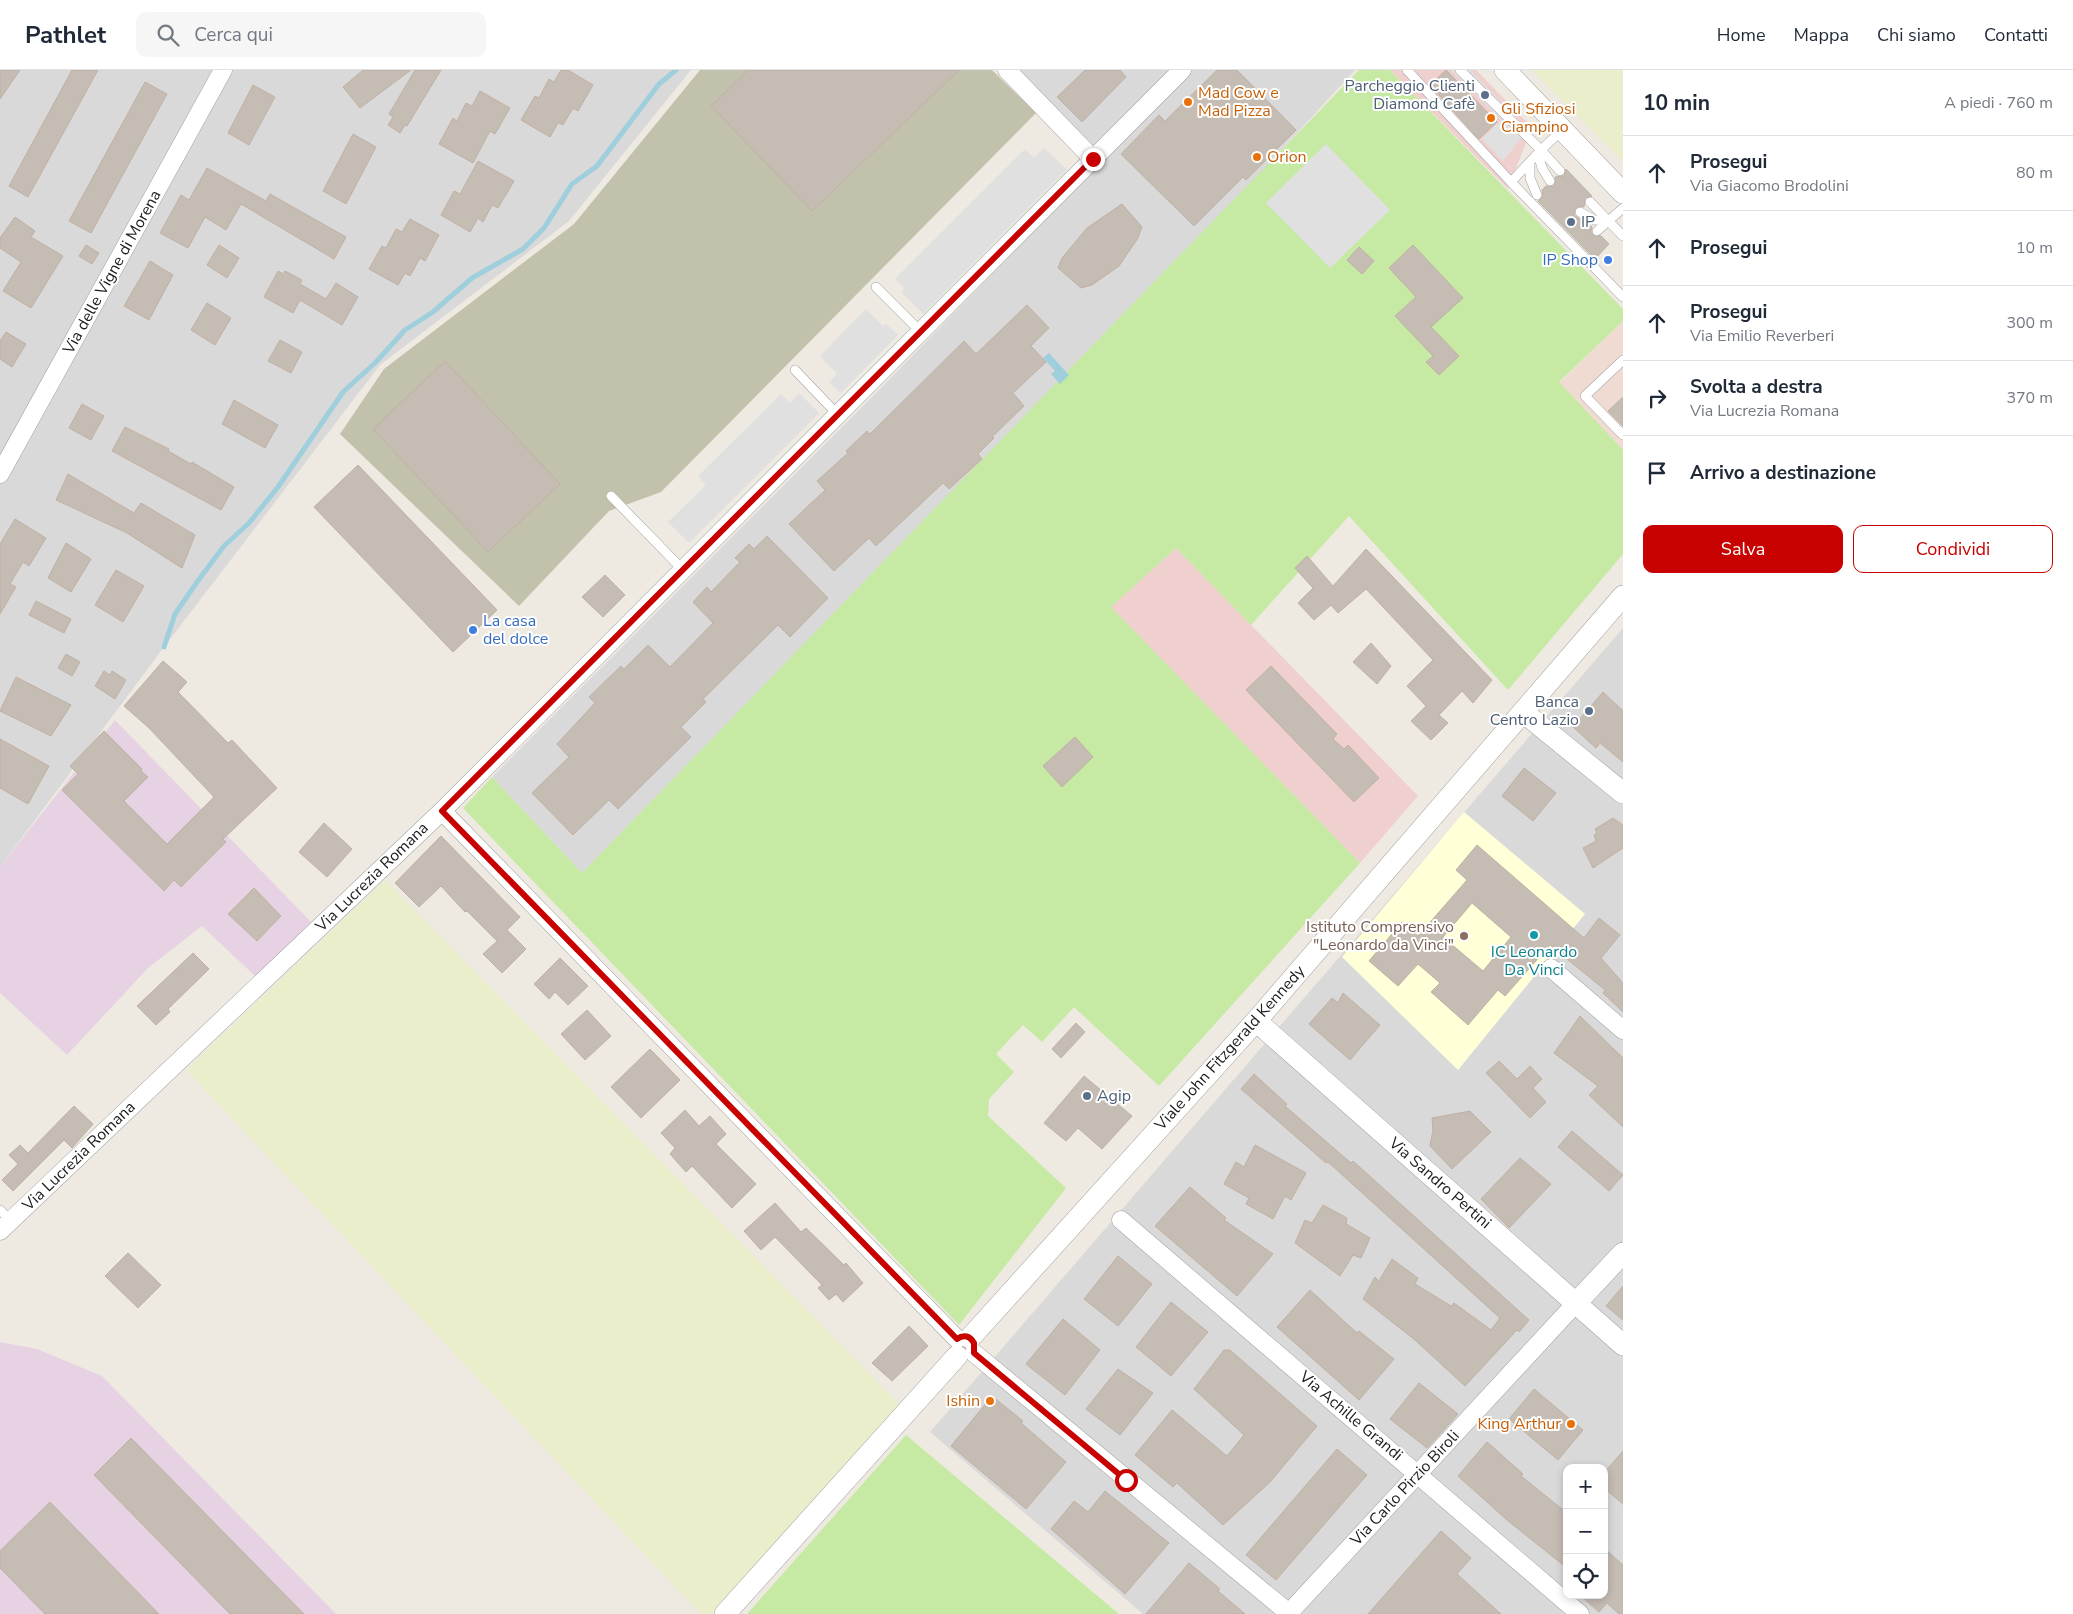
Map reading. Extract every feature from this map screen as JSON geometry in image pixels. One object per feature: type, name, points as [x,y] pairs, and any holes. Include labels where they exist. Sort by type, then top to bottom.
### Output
[{"type":"street","name":"Via delle Vigne di Morena","points":[[0,474],[223,70]]},
{"type":"street","points":[[1007,70],[1093,159]]},
{"type":"street","name":"Via Lucrezia Romana","points":[[4,1221],[442,811],[1182,70]]},
{"type":"street","points":[[1505,70],[1623,194]]},
{"type":"street","name":"Viale John Fitzgerald Kennedy","points":[[725,1614],[1256,1021],[1623,596]]},
{"type":"street","points":[[1523,712],[1623,793]]},
{"type":"street","points":[[442,811],[964,1346],[1289,1614]]},
{"type":"street","points":[[1552,968],[1623,1030]]},
{"type":"street","name":"Via Sandro Pertini","points":[[1256,1021],[1623,1345]]},
{"type":"street","name":"Via Achille Grandi","points":[[1121,1220],[1580,1614]]},
{"type":"street","name":"Via Carlo Pirzio Biroli","points":[[1289,1614],[1623,1253]]},
{"type":"lane","points":[[1407,70],[1510,182],[1623,296]]},
{"type":"lane","points":[[1460,70],[1560,171]]},
{"type":"lane","points":[[1510,182],[1562,130]]},
{"type":"lane","points":[[1540,152],[1542,168],[1550,181]]},
{"type":"lane","points":[[1530,162],[1530,178],[1537,195]]},
{"type":"lane","points":[[1590,202],[1623,236]]},
{"type":"lane","points":[[1597,232],[1623,208]]},
{"type":"lane","points":[[1580,212],[1594,220],[1608,221]]},
{"type":"lane","points":[[876,287],[921,332]]},
{"type":"lane","points":[[1623,360],[1584,396],[1623,435]]},
{"type":"lane","points":[[795,370],[838,416]]},
{"type":"lane","points":[[611,496],[683,570]]},
{"type":"shaded area","points":[[0,70],[691,70],[569,221],[380,365],[164,647],[0,867]]},
{"type":"shaded area","points":[[700,70],[992,70],[1036,113],[661,492],[609,511],[519,606],[340,434],[384,369],[574,224]]},
{"type":"shaded area","points":[[1016,70],[1355,70],[1190,249],[582,873],[492,777],[878,391],[1103,160]]},
{"type":"shaded area","points":[[1390,70],[1476,70],[1532,127],[1508,189]]},
{"type":"shaded area","name":"Parcheggio Clienti Diamond Cafè","points":[[1451,70],[1470,70],[1528,130],[1503,161],[1482,139],[1501,120]]},
{"type":"shaded area","points":[[1532,70],[1623,70],[1623,161]]},
{"type":"shaded area","points":[[1326,144],[1390,210],[1330,268],[1266,203]]},
{"type":"shaded area","points":[[1044,148],[1067,170],[923,314],[901,292],[904,288],[895,279],[1025,149],[1034,158]]},
{"type":"shaded area","points":[[866,309],[883,326],[886,324],[898,335],[841,393],[829,382],[837,374],[820,356]]},
{"type":"shaded area","points":[[1623,321],[1623,450],[1559,383]]},
{"type":"shaded area","points":[[799,393],[819,413],[689,543],[668,522],[706,485],[698,476],[781,394],[790,403]]},
{"type":"shaded area","points":[[1176,548],[1418,796],[1360,863],[1110,607]]},
{"type":"shaded area","points":[[1623,628],[1623,1614],[1143,1614],[930,1432]]},
{"type":"shaded area","points":[[115,720],[311,922],[256,977],[202,926],[148,968],[67,1055],[0,993],[0,867]]},
{"type":"shaded area","name":"Istituto Comprensivo \"Leonardo da Vinci\"","points":[[1464,812],[1585,914],[1458,1070],[1342,957]]},
{"type":"shaded area","points":[[385,880],[899,1404],[711,1614],[701,1614],[186,1070]]},
{"type":"shaded area","points":[[0,1342],[37,1349],[102,1376],[336,1614],[0,1614]]},
{"type":"green space","points":[[1359,70],[1390,70],[1623,309],[1623,321],[1559,382],[1623,450],[1623,554],[1508,690],[1349,516],[1251,625],[1176,548],[1111,607],[1360,863],[1159,1086],[1074,1007],[1042,1042],[1023,1025],[996,1054],[1014,1072],[989,1099],[988,1116],[1066,1188],[959,1325],[463,808],[492,777],[582,873]]},
{"type":"green space","points":[[906,1435],[1119,1614],[747,1614]]},
{"type":"water","points":[[1049,353],[1069,375],[1060,384],[1051,374],[1055,371],[1043,358]]},
{"type":"building","points":[[0,70],[20,70],[0,99]]},
{"type":"building","points":[[72,70],[98,70],[28,197],[9,186]]},
{"type":"building","points":[[363,70],[411,70],[360,108],[343,87]]},
{"type":"building","points":[[415,70],[441,70],[407,126],[405,125],[400,133],[388,125],[393,117],[389,114]]},
{"type":"building","points":[[561,70],[568,70],[593,85],[578,111],[573,108],[563,125],[558,123],[550,137],[521,120],[535,96],[539,98],[549,79],[554,82]]},
{"type":"building","points":[[748,70],[959,70],[812,211],[711,106]]},
{"type":"building","points":[[1085,70],[1120,70],[1126,77],[1082,122],[1057,97]]},
{"type":"building","points":[[1217,70],[1237,70],[1296,130],[1246,180],[1243,177],[1194,226],[1121,154],[1159,115],[1165,121]]},
{"type":"building","points":[[1446,70],[1497,122],[1479,139],[1430,85]]},
{"type":"building","points":[[145,82],[167,94],[91,233],[69,221]]},
{"type":"building","points":[[253,85],[275,97],[249,145],[228,133]]},
{"type":"building","points":[[480,91],[510,108],[495,134],[490,131],[473,163],[439,144],[453,118],[457,121],[466,103],[472,106]]},
{"type":"building","points":[[353,134],[376,147],[346,204],[323,191]]},
{"type":"building","points":[[478,161],[514,181],[498,208],[492,205],[483,222],[478,218],[470,232],[441,215],[454,191],[460,194]]},
{"type":"building","points":[[207,168],[266,201],[270,194],[346,237],[334,259],[241,204],[226,230],[205,217],[188,248],[160,233],[181,195],[189,200]]},
{"type":"building","name":"IP","points":[[1566,169],[1592,196],[1585,198],[1584,207],[1579,206],[1575,209],[1574,215],[1592,227],[1591,232],[1593,235],[1601,236],[1609,244],[1595,259],[1538,201],[1543,196],[1542,190],[1546,186],[1554,186],[1555,177],[1564,176]]},
{"type":"building","points":[[1122,204],[1142,227],[1138,238],[1119,266],[1092,285],[1081,288],[1058,268],[1062,258],[1087,228]]},
{"type":"building","points":[[15,217],[35,231],[31,237],[63,256],[31,308],[3,291],[21,262],[0,248],[0,238]]},
{"type":"building","points":[[410,219],[439,235],[425,261],[420,258],[410,276],[405,273],[398,285],[369,269],[382,246],[386,248],[396,229],[402,232]]},
{"type":"building","points":[[86,245],[99,253],[92,264],[79,256]]},
{"type":"building","points":[[219,245],[239,258],[227,278],[207,265]]},
{"type":"building","points":[[1413,245],[1463,298],[1431,327],[1459,356],[1439,375],[1426,362],[1433,356],[1395,316],[1416,297],[1389,268]]},
{"type":"building","points":[[1359,247],[1374,261],[1362,274],[1347,260]]},
{"type":"building","points":[[150,261],[173,275],[149,320],[124,306]]},
{"type":"building","points":[[278,271],[283,274],[285,271],[302,280],[300,284],[326,299],[336,283],[358,297],[342,325],[300,300],[293,313],[264,297]]},
{"type":"building","points":[[207,303],[231,318],[215,345],[191,330]]},
{"type":"building","points":[[1027,305],[1049,328],[1031,346],[1046,362],[1013,393],[1024,406],[992,437],[994,438],[978,454],[982,459],[949,489],[943,483],[876,546],[869,538],[834,571],[789,524],[825,490],[817,481],[848,453],[846,451],[867,431],[870,434],[964,341],[976,354]]},
{"type":"building","points":[[6,332],[26,344],[12,367],[0,359],[0,341]]},
{"type":"building","points":[[280,340],[302,352],[291,373],[268,361]]},
{"type":"building","points":[[445,361],[560,484],[488,552],[373,429]]},
{"type":"building","points":[[1623,397],[1623,426],[1608,411]]},
{"type":"building","points":[[234,400],[278,425],[265,448],[222,424]]},
{"type":"building","points":[[82,404],[104,416],[91,440],[69,428]]},
{"type":"building","points":[[125,427],[169,449],[168,451],[191,464],[192,462],[234,487],[221,510],[112,451]]},
{"type":"building","points":[[358,465],[497,610],[453,652],[314,507]]},
{"type":"building","points":[[68,474],[134,513],[141,503],[195,535],[182,568],[127,533],[56,500]]},
{"type":"building","points":[[15,519],[46,538],[29,566],[23,562],[10,584],[16,587],[0,614],[0,544]]},
{"type":"building","points":[[767,536],[828,598],[790,637],[778,625],[703,699],[706,702],[681,727],[691,737],[618,809],[609,800],[573,835],[532,793],[569,757],[557,744],[595,703],[589,697],[621,666],[624,669],[648,645],[670,667],[713,623],[693,602],[707,587],[711,592],[740,562],[735,558],[749,544],[754,549]]},
{"type":"building","points":[[66,543],[91,559],[71,592],[48,578]]},
{"type":"building","points":[[1366,549],[1492,680],[1473,703],[1462,691],[1439,715],[1448,723],[1431,740],[1411,721],[1426,706],[1407,686],[1433,660],[1366,589],[1338,613],[1331,605],[1314,620],[1298,603],[1313,588],[1295,568],[1307,556],[1333,586]]},
{"type":"building","points":[[116,570],[144,586],[123,622],[95,605]]},
{"type":"building","points":[[605,575],[625,595],[603,617],[582,597]]},
{"type":"building","points":[[36,601],[71,619],[64,633],[29,615]]},
{"type":"building","points":[[1371,643],[1391,666],[1377,684],[1353,662]]},
{"type":"building","points":[[66,654],[80,662],[72,676],[58,668]]},
{"type":"building","points":[[163,661],[187,682],[178,692],[228,743],[232,740],[277,788],[223,839],[226,842],[181,887],[174,880],[164,891],[62,790],[78,774],[70,766],[104,731],[148,777],[124,801],[167,844],[214,797],[149,728],[124,706]]},
{"type":"building","points":[[1271,666],[1337,734],[1333,739],[1344,749],[1348,745],[1379,778],[1354,802],[1246,690]]},
{"type":"building","points":[[104,671],[110,675],[112,671],[126,680],[115,699],[95,686]]},
{"type":"building","points":[[16,677],[71,705],[51,736],[0,711]]},
{"type":"building","points":[[1603,692],[1623,711],[1623,762],[1600,743],[1596,748],[1573,727]]},
{"type":"building","points":[[1075,737],[1093,757],[1062,787],[1043,766]]},
{"type":"building","points":[[0,739],[49,766],[28,804],[0,788]]},
{"type":"building","points":[[1524,768],[1556,793],[1533,821],[1502,796]]},
{"type":"building","points":[[1613,818],[1623,825],[1623,848],[1593,868],[1583,848],[1596,841],[1594,835],[1597,833],[1595,829]]},
{"type":"building","points":[[324,823],[352,849],[327,877],[299,852]]},
{"type":"building","points":[[441,836],[520,917],[507,930],[526,949],[502,973],[483,954],[497,941],[467,911],[465,912],[441,886],[419,907],[395,883]]},
{"type":"building","name":"IC Leonardo Da Vinci","points":[[1477,845],[1584,938],[1599,918],[1620,935],[1601,958],[1623,983],[1623,1012],[1603,993],[1605,990],[1550,945],[1505,996],[1498,990],[1468,1025],[1431,992],[1440,983],[1418,964],[1398,986],[1369,961],[1402,922],[1418,936],[1467,880],[1456,870]],"holes":[[[1472,903],[1511,937],[1483,971],[1443,937]]]},
{"type":"building","points":[[254,888],[281,916],[257,941],[228,914]]},
{"type":"building","points":[[193,953],[209,969],[168,1009],[170,1012],[156,1025],[137,1006]]},
{"type":"building","points":[[560,958],[588,986],[568,1005],[555,992],[549,999],[534,984]]},
{"type":"building","points":[[1343,993],[1380,1025],[1350,1060],[1309,1024],[1332,998],[1338,1003]]},
{"type":"building","points":[[587,1010],[611,1036],[585,1060],[561,1034]]},
{"type":"building","points":[[1580,1016],[1623,1058],[1623,1127],[1589,1095],[1598,1086],[1554,1053]]},
{"type":"building","points":[[1076,1023],[1085,1032],[1061,1058],[1052,1049]]},
{"type":"building","points":[[650,1049],[680,1080],[641,1118],[611,1087]]},
{"type":"building","points":[[1499,1061],[1517,1079],[1530,1066],[1542,1079],[1533,1088],[1546,1102],[1530,1118],[1486,1073]]},
{"type":"building","points":[[1254,1074],[1287,1104],[1285,1106],[1351,1163],[1353,1161],[1529,1320],[1519,1332],[1517,1330],[1465,1386],[1415,1340],[1363,1299],[1375,1277],[1379,1281],[1392,1259],[1418,1278],[1415,1284],[1451,1306],[1454,1303],[1491,1330],[1500,1318],[1328,1162],[1326,1163],[1241,1089]]},
{"type":"building","name":"Agip","points":[[1084,1076],[1132,1116],[1102,1149],[1078,1128],[1066,1141],[1044,1123]]},
{"type":"building","points":[[74,1106],[93,1124],[72,1148],[64,1140],[13,1191],[2,1180],[18,1164],[9,1155],[20,1145],[28,1153]]},
{"type":"building","points":[[685,1110],[699,1126],[710,1116],[726,1134],[716,1144],[756,1184],[732,1208],[692,1166],[686,1172],[670,1154],[675,1148],[661,1133]]},
{"type":"building","points":[[1470,1111],[1491,1132],[1452,1169],[1430,1146],[1433,1130],[1432,1118]]},
{"type":"building","points":[[1572,1131],[1623,1175],[1609,1191],[1558,1147]]},
{"type":"building","points":[[1255,1145],[1306,1173],[1291,1200],[1285,1196],[1273,1219],[1246,1204],[1249,1198],[1224,1184],[1236,1162],[1244,1167]]},
{"type":"building","points":[[1520,1158],[1551,1184],[1509,1228],[1481,1199]]},
{"type":"building","points":[[1190,1187],[1226,1218],[1224,1220],[1273,1254],[1237,1296],[1155,1226]]},
{"type":"building","points":[[775,1203],[801,1232],[806,1228],[844,1265],[846,1263],[863,1283],[843,1302],[836,1294],[829,1300],[818,1288],[822,1285],[775,1237],[761,1250],[744,1231]]},
{"type":"building","points":[[1323,1205],[1347,1218],[1346,1224],[1370,1238],[1361,1258],[1353,1255],[1340,1276],[1295,1243],[1305,1220],[1312,1223]]},
{"type":"building","points":[[128,1253],[161,1285],[138,1308],[105,1276]]},
{"type":"building","points":[[1118,1256],[1152,1284],[1118,1326],[1084,1299]]},
{"type":"building","points":[[1623,1286],[1623,1320],[1606,1306]]},
{"type":"building","points":[[1310,1290],[1357,1333],[1359,1331],[1394,1359],[1359,1400],[1277,1327]]},
{"type":"building","points":[[1171,1302],[1208,1332],[1171,1376],[1136,1347]]},
{"type":"building","points":[[1063,1319],[1100,1350],[1065,1395],[1026,1364]]},
{"type":"building","points":[[909,1326],[928,1346],[892,1381],[872,1363]]},
{"type":"building","points":[[1224,1350],[1230,1350],[1317,1426],[1270,1482],[1223,1525],[1177,1483],[1173,1487],[1135,1455],[1172,1410],[1227,1456],[1244,1435],[1194,1389]]},
{"type":"building","points":[[1118,1369],[1153,1393],[1120,1435],[1086,1409]]},
{"type":"building","points":[[1419,1383],[1458,1414],[1427,1448],[1390,1419]]},
{"type":"building","points":[[1534,1389],[1583,1430],[1558,1460],[1509,1419]]},
{"type":"building","points":[[992,1396],[1023,1421],[1021,1423],[1066,1462],[1026,1509],[951,1446]]},
{"type":"building","points":[[131,1438],[304,1614],[230,1614],[94,1475]]},
{"type":"building","points":[[1487,1442],[1523,1474],[1521,1476],[1563,1510],[1563,1565],[1507,1520],[1458,1476]]},
{"type":"building","points":[[1337,1449],[1367,1475],[1276,1580],[1246,1555]]},
{"type":"building","points":[[1623,1451],[1623,1504],[1608,1491],[1608,1468]]},
{"type":"building","points":[[1105,1491],[1169,1543],[1125,1594],[1051,1529],[1074,1501],[1088,1512]]},
{"type":"building","points":[[50,1502],[159,1614],[45,1614],[0,1568],[0,1551]]},
{"type":"building","points":[[1441,1531],[1471,1558],[1457,1574],[1501,1614],[1368,1614]]},
{"type":"building","points":[[1608,1552],[1623,1565],[1623,1614],[1619,1614],[1607,1603],[1599,1612],[1584,1599],[1608,1599]]},
{"type":"building","points":[[1189,1563],[1220,1589],[1218,1591],[1245,1614],[1146,1614]]},
{"type":"waterway","points":[[164,647],[175,614],[197,582],[224,546],[249,523],[278,487],[343,392],[376,362],[405,330],[433,312],[472,278],[523,249],[544,228],[572,184],[597,166],[659,84],[676,70]]},
{"type":"place","name":"Parcheggio Clienti Diamond Cafè","points":[[1485,95]]},
{"type":"place","name":"Mad Cow e Mad Pizza","points":[[1188,102]]},
{"type":"place","name":"Gli Sfiziosi Ciampino","points":[[1491,118]]},
{"type":"place","name":"Orion","points":[[1257,157]]},
{"type":"place","name":"IP","points":[[1571,222]]},
{"type":"place","name":"IP Shop","points":[[1608,260]]},
{"type":"place","name":"La casa del dolce","points":[[473,630]]},
{"type":"place","name":"Banca Centro Lazio","points":[[1589,711]]},
{"type":"place","name":"IC Leonardo Da Vinci","points":[[1534,935]]},
{"type":"place","name":"Istituto Comprensivo \"Leonardo da Vinci\"","points":[[1464,936]]},
{"type":"place","name":"Agip","points":[[1087,1096]]},
{"type":"place","name":"Ishin","points":[[990,1401]]},
{"type":"place","name":"King Arthur","points":[[1571,1424]]},
{"type":"route","points":[[1093,159],[442,811],[957,1339],[964,1336],[970,1338],[974,1343],[974,1353],[1126,1480]]}]
